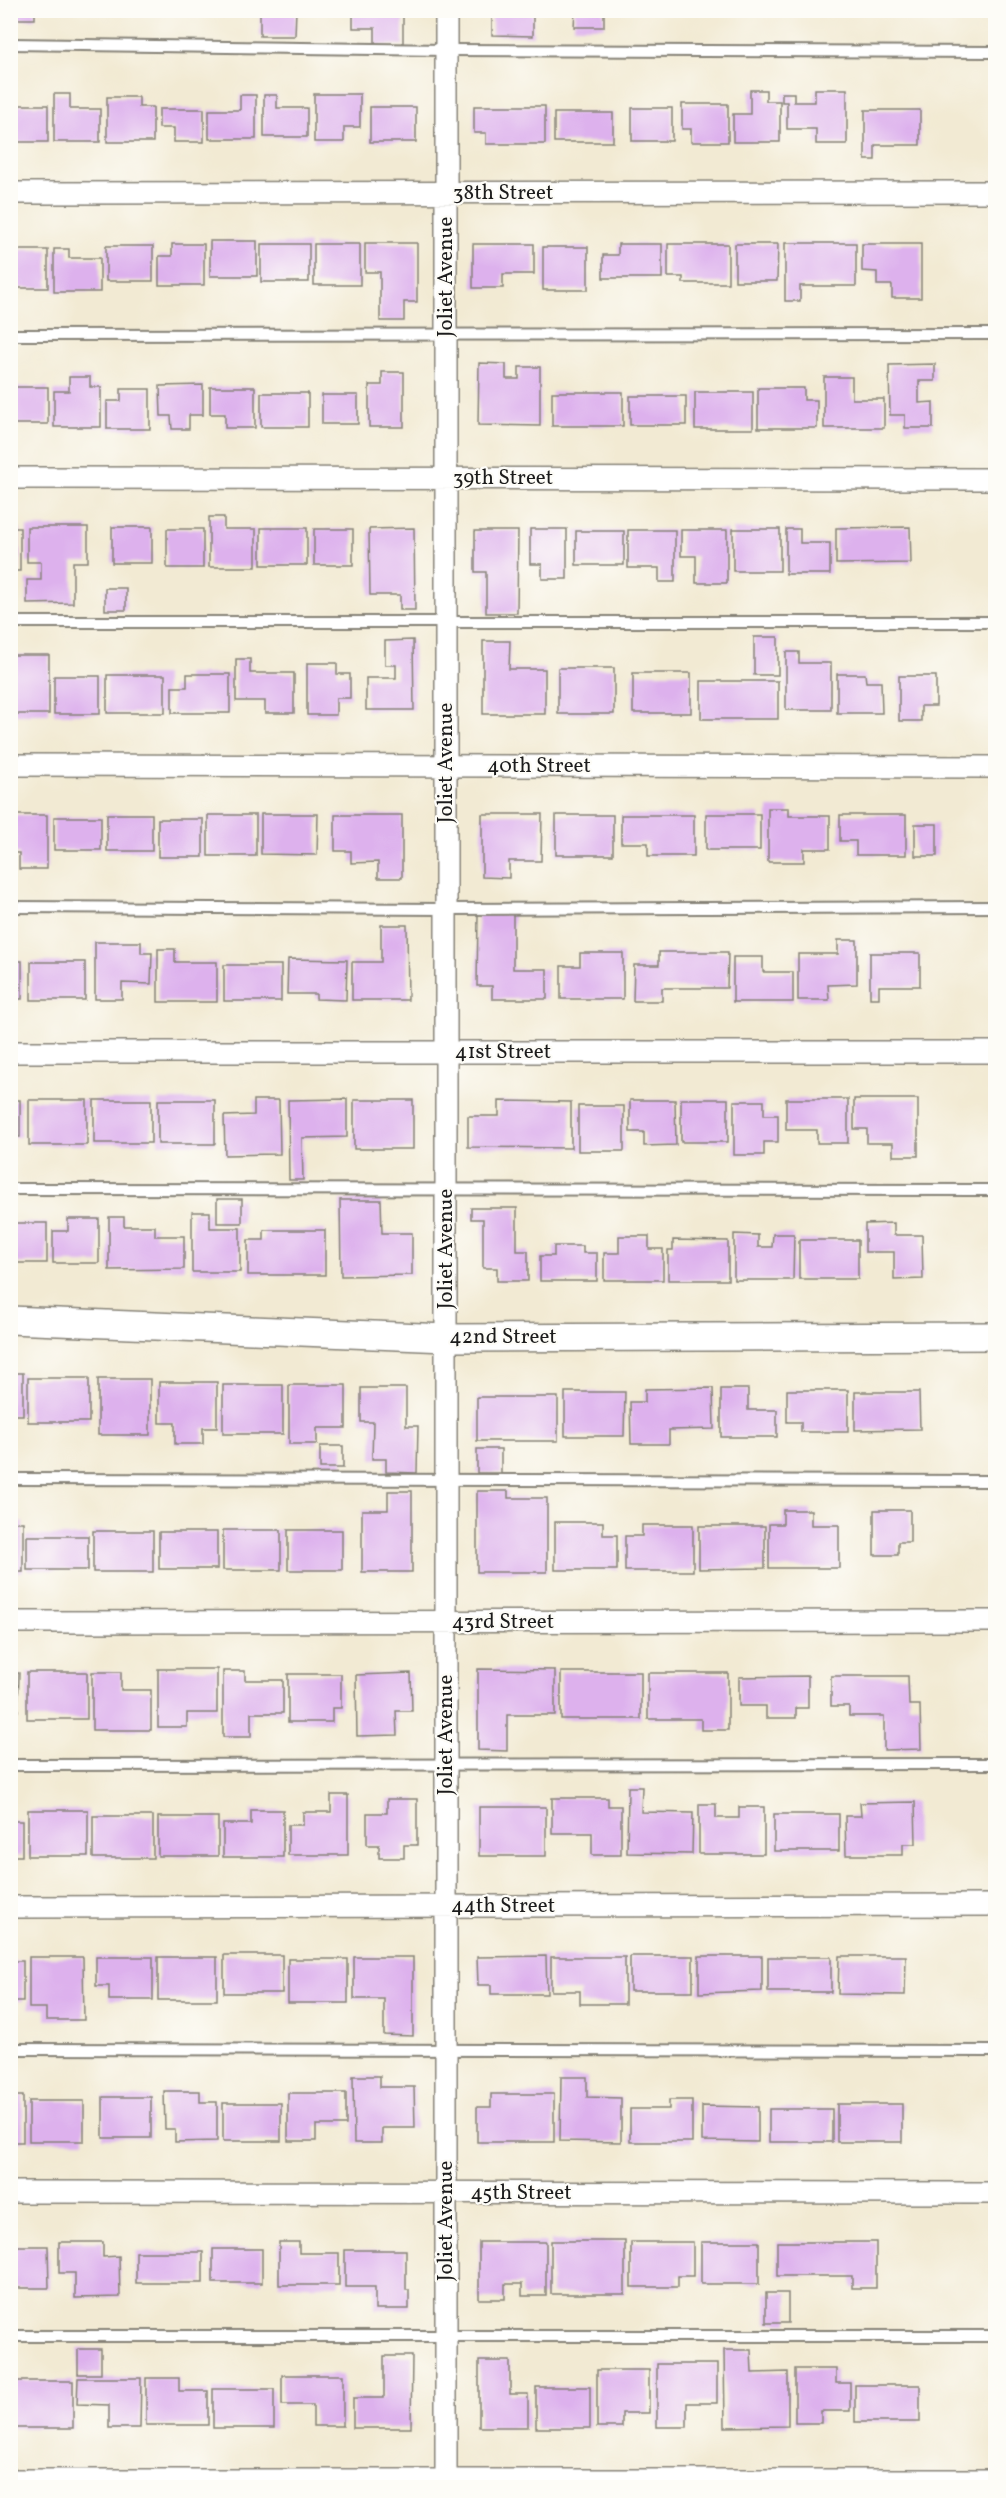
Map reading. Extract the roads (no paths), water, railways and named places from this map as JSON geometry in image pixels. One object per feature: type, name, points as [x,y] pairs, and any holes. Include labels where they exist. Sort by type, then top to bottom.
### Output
[{"type":"street","name":"Joliet Avenue","points":[[446,10],[446,2483]]},
{"type":"street","name":"38th Street","points":[[10,193],[996,192]]},
{"type":"street","name":"39th Street","points":[[10,478],[996,479]]},
{"type":"street","name":"40th Street","points":[[10,765],[996,767]]},
{"type":"street","name":"41st Street","points":[[10,1052],[996,1052]]},
{"type":"street","name":"42nd Street","points":[[10,1320],[446,1338],[996,1336]]},
{"type":"street","name":"43rd Street","points":[[10,1622],[996,1621]]},
{"type":"street","name":"44th Street","points":[[10,1907],[996,1905]]},
{"type":"street","name":"45th Street","points":[[10,2192],[996,2193]]},
{"type":"street","points":[[10,2480],[446,2483],[996,2480]]},
{"type":"lane","points":[[10,44],[446,50],[996,52]]},
{"type":"lane","points":[[10,335],[996,334]]},
{"type":"lane","points":[[10,622],[996,622]]},
{"type":"lane","points":[[10,906],[446,909],[996,907]]},
{"type":"lane","points":[[10,1189],[996,1190]]},
{"type":"lane","points":[[10,1479],[996,1481]]},
{"type":"lane","points":[[10,1765],[996,1764]]},
{"type":"lane","points":[[10,2049],[996,2051]]},
{"type":"lane","points":[[10,2336],[996,2336]]}]
